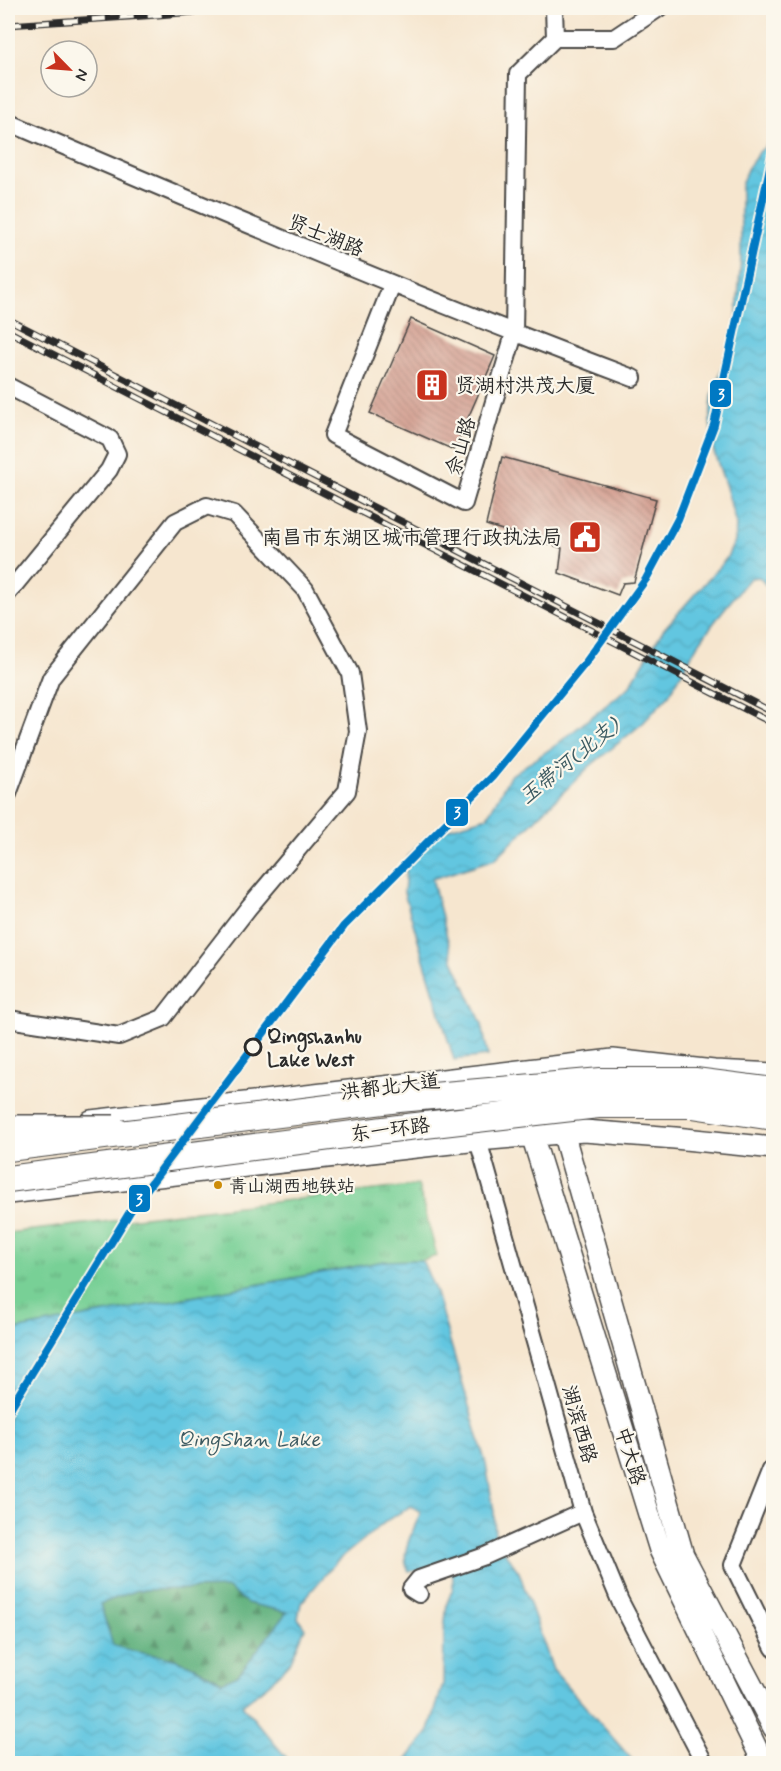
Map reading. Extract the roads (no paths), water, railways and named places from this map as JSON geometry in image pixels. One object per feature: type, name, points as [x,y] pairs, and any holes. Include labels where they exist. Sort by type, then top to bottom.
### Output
[{"type":"highway","name":"东一环路","points":[[8,1148],[399,1099],[600,1081],[695,1081],[774,1091]]},
{"type":"highway","name":"东一环路","points":[[8,1179],[399,1128],[598,1105],[692,1105],[774,1117]]},
{"type":"main road","name":"洪都北大道","points":[[8,1131],[613,1060],[714,1071],[774,1074]]},
{"type":"main road","points":[[8,1126],[190,1126]]},
{"type":"main road","points":[[8,1193],[563,1132],[584,1131],[664,1137],[774,1148]]},
{"type":"main road","name":"中大路","points":[[563,1132],[683,1555],[774,1728]]},
{"type":"main road","name":"中大路","points":[[532,1135],[660,1550],[764,1764]]},
{"type":"street","points":[[554,8],[555,38],[614,38],[659,8]]},
{"type":"street","name":"佘山路","points":[[392,285],[333,435],[464,503],[514,334],[518,74],[555,38]]},
{"type":"street","name":"贤士湖路","points":[[8,122],[392,285],[633,378]]},
{"type":"street","points":[[8,387],[110,439],[117,454],[109,470],[8,593]]},
{"type":"street","points":[[8,794],[51,678],[175,522],[207,506],[234,514],[305,589],[350,673],[358,731],[347,791],[249,907],[163,1018],[119,1036],[8,1019]]},
{"type":"street","name":"湖滨西路","points":[[464,1077],[478,1140],[583,1512],[620,1601],[705,1764]]},
{"type":"street","points":[[771,1470],[733,1564],[774,1648]]},
{"type":"street","points":[[419,1587],[583,1512]]},
{"type":"water","name":"玉带河(北支)","points":[[773,140],[773,594],[759,577],[750,578],[697,646],[669,695],[643,723],[590,766],[495,859],[432,879],[453,960],[482,1024],[488,1056],[454,1060],[404,893],[407,857],[430,834],[487,817],[510,776],[556,745],[629,687],[663,630],[726,559],[735,541],[736,524],[713,449],[710,421],[712,396],[736,328],[741,257],[741,186],[747,169],[760,151]]},
{"type":"water","name":"QingShan Lake","points":[[422,1260],[435,1290],[486,1464],[494,1512],[495,1539],[519,1572],[553,1670],[635,1763],[404,1763],[429,1731],[443,1684],[444,1631],[447,1603],[453,1588],[453,1576],[450,1570],[409,1571],[405,1557],[406,1550],[421,1512],[411,1506],[389,1519],[337,1561],[301,1603],[298,1618],[305,1628],[291,1661],[268,1685],[242,1705],[291,1763],[8,1764],[8,1331],[385,1261]],"holes":[[[228,1588],[247,1603],[287,1612],[238,1675],[222,1682],[183,1662],[113,1645],[100,1604],[137,1590]]]},
{"type":"railway","points":[[8,25],[242,8]]},
{"type":"railway","points":[[8,319],[774,713]]},
{"type":"railway","points":[[8,331],[774,724]]},
{"type":"place","name":"贤湖村洪茂大厦","points":[[432,385]]},
{"type":"place","name":"南昌市东湖区城市管理行政执法局","points":[[585,537]]},
{"type":"place","name":"Qingshanhu Lake West","points":[[253,1047]]},
{"type":"place","name":"青山湖西地铁站","points":[[218,1185]]}]
